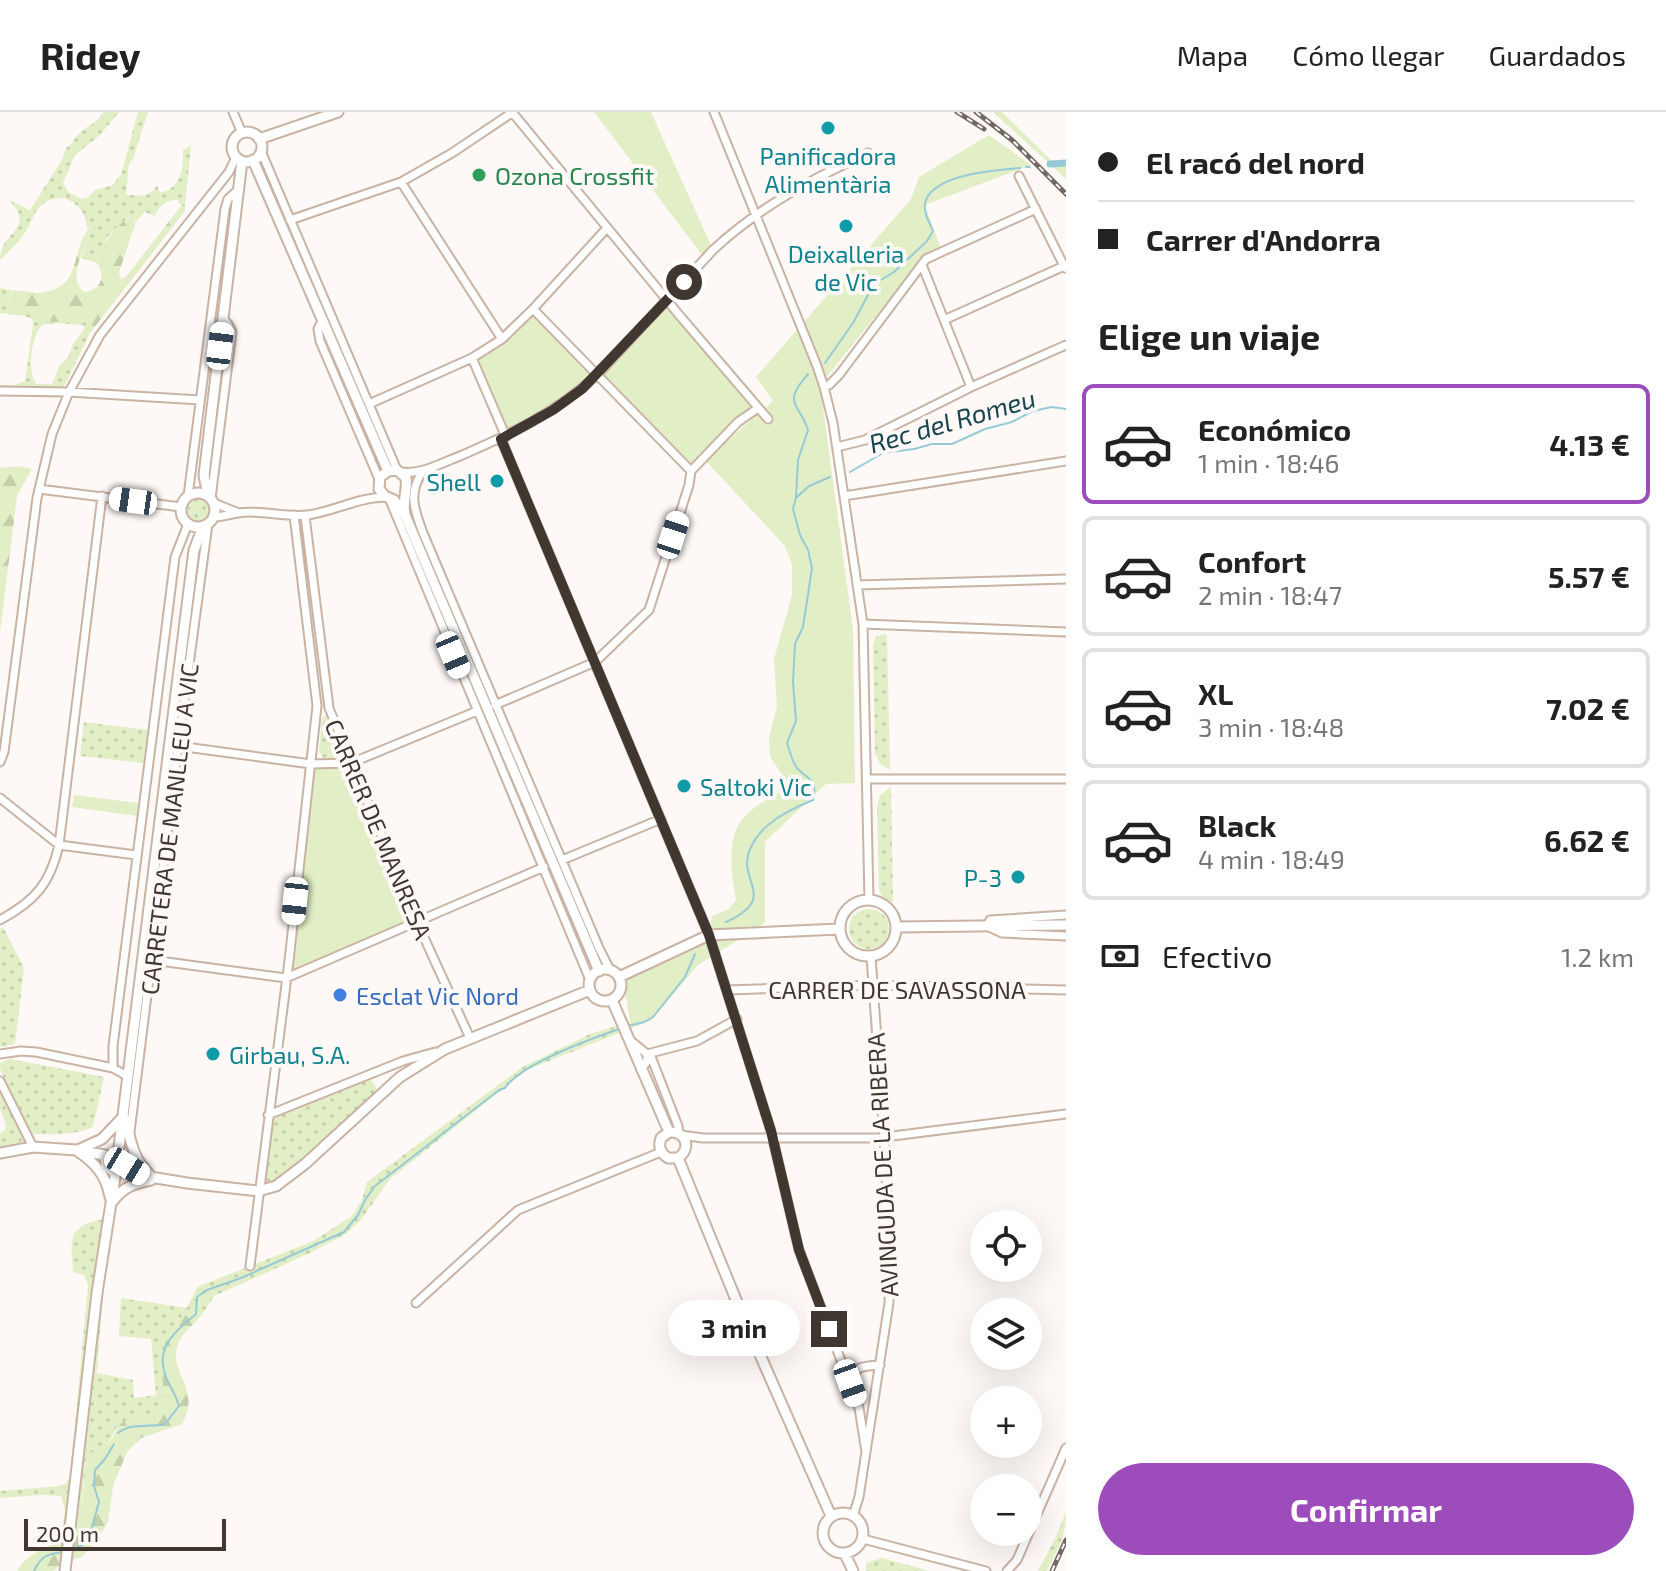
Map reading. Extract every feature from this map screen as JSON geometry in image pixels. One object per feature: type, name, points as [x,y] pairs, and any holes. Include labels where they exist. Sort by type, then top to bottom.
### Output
[{"type":"street","points":[[233,112],[242,133]]},
{"type":"street","points":[[259,139],[338,112]]},
{"type":"street","points":[[292,224],[401,182],[452,153],[513,112],[768,419]]},
{"type":"street","points":[[714,112],[817,366],[837,447],[863,624],[869,900]]},
{"type":"street","points":[[395,471],[261,151],[259,139],[252,133],[242,133],[235,138],[232,150],[244,159],[289,240],[395,471],[406,478],[405,516],[423,533]]},
{"type":"street","points":[[0,762],[4,752],[39,489],[52,434],[69,392],[100,335],[229,172],[244,159],[261,151]]},
{"type":"street","points":[[204,475],[181,507],[182,516],[188,524],[197,527],[239,513],[305,516],[357,501],[400,496],[406,487],[431,468],[503,438],[553,410],[582,389],[732,232],[807,182],[868,153]]},
{"type":"street","points":[[208,523],[216,510],[204,475],[244,159]]},
{"type":"street","points":[[944,320],[1065,268],[1019,176]]},
{"type":"street","points":[[401,182],[502,339]]},
{"type":"street","points":[[191,494],[225,209],[228,199],[239,189]]},
{"type":"street","points":[[824,387],[839,375],[926,259],[1036,209]]},
{"type":"street","points":[[289,240],[292,224]]},
{"type":"street","points":[[369,404],[472,358],[502,339],[607,228]]},
{"type":"street","points":[[922,265],[971,387]]},
{"type":"street","points":[[533,309],[691,471]]},
{"type":"street","points":[[211,499],[232,332],[223,318]]},
{"type":"street","points":[[323,319],[318,329],[320,341],[379,480],[380,491],[400,506],[405,516],[599,971]]},
{"type":"street","points":[[837,447],[865,440],[971,387],[1066,345]]},
{"type":"street","points":[[472,358],[616,715],[709,935],[773,1138],[799,1250],[859,1408],[866,1452]]},
{"type":"street","points":[[0,391],[200,400]]},
{"type":"street","points":[[495,705],[595,662],[649,610],[691,471],[738,422],[758,408]]},
{"type":"street","points":[[844,496],[1066,461]]},
{"type":"street","points":[[357,501],[370,493],[382,474],[431,468]]},
{"type":"street","points":[[389,498],[544,867],[590,985],[597,999],[612,1000],[621,990],[615,973],[599,948],[423,533],[413,501],[414,489],[421,474]]},
{"type":"street","points":[[39,489],[181,507]]},
{"type":"street","points":[[191,494],[201,493],[239,513]]},
{"type":"street","points":[[0,920],[33,899],[54,867],[102,496]]},
{"type":"street","points":[[250,1266],[317,706],[294,515]]},
{"type":"street","name":"CARRER DE MANRESA","points":[[305,516],[329,708],[417,922],[470,1038]]},
{"type":"street","name":"CARRETERA DE MANLLEU A VIC","points":[[119,1147],[195,544],[208,523]]},
{"type":"street","name":"CARRETERA DE MANLLEU A VIC","points":[[130,1134],[208,523]]},
{"type":"street","name":"CARRETERA DE MANLLEU A VIC","points":[[188,524],[195,544]]},
{"type":"street","name":"CARRETERA DE MANLLEU A VIC","points":[[113,1068],[136,855],[175,557],[188,524]]},
{"type":"street","points":[[857,585],[1066,579]]},
{"type":"street","points":[[863,624],[1066,632]]},
{"type":"street","points":[[178,746],[311,764],[351,763],[477,711]]},
{"type":"street","points":[[867,779],[1066,779]]},
{"type":"street","points":[[0,798],[59,845],[136,855]]},
{"type":"street","points":[[562,860],[661,819]]},
{"type":"street","points":[[152,960],[286,978],[544,867]]},
{"type":"street","points":[[869,900],[888,908],[897,927],[889,948],[871,956],[849,949],[840,929],[841,920],[851,906],[869,900]]},
{"type":"street","points":[[987,926],[990,920],[1066,915]]},
{"type":"street","points":[[897,927],[1066,925]]},
{"type":"street","points":[[987,926],[1002,933],[1066,936]]},
{"type":"street","points":[[590,985],[593,974],[599,971],[615,973],[709,935],[840,929]]},
{"type":"street","name":"AVINGUDA DE LA RIBERA","points":[[853,1516],[859,1497],[889,1303],[890,1255],[884,1137],[871,956]]},
{"type":"street","points":[[268,1115],[403,1061],[445,1049],[590,985]]},
{"type":"street","name":"CARRER DE SAVASSONA","points":[[728,990],[872,985],[1066,990]]},
{"type":"street","points":[[612,1000],[641,1070],[679,1136],[685,1152],[678,1158],[668,1158],[659,1147],[661,1138],[679,1136],[884,1137],[1066,1114]]},
{"type":"street","points":[[648,1054],[697,1041],[737,1019]]},
{"type":"street","points":[[625,1032],[648,1054],[678,1126],[679,1136]]},
{"type":"street","points":[[127,1166],[156,1179],[258,1191],[276,1186],[305,1164],[400,1077],[445,1049]]},
{"type":"street","points":[[0,1054],[36,1052],[113,1068],[127,1076]]},
{"type":"street","points":[[641,1070],[648,1054]]},
{"type":"street","points":[[0,1081],[33,1147]]},
{"type":"street","points":[[76,1150],[102,1139],[122,1115]]},
{"type":"street","name":"CARRETERA DE MANLLEU A VIC","points":[[122,1115],[139,1165],[156,1179]]},
{"type":"street","points":[[0,1153],[33,1147],[105,1155]]},
{"type":"street","points":[[116,1171],[106,1166],[104,1161],[110,1148],[119,1147],[128,1154],[127,1166]]},
{"type":"street","points":[[76,1150],[103,1174],[112,1203]]},
{"type":"street","points":[[416,1303],[518,1210],[661,1152]]},
{"type":"street","points":[[678,1158],[745,1321],[831,1516]]},
{"type":"street","points":[[116,1171],[127,1166]]},
{"type":"street","points":[[65,1571],[97,1293],[116,1171]]},
{"type":"street","points":[[112,1203],[129,1185],[156,1179]]},
{"type":"street","points":[[850,1383],[852,1374],[860,1366],[880,1365]]},
{"type":"street","points":[[1007,1571],[1017,1560],[1066,1448]]},
{"type":"street","points":[[842,1513],[853,1516],[861,1523],[863,1539],[857,1548],[845,1554],[832,1551],[823,1540],[823,1527],[831,1516],[842,1513]]},
{"type":"street","points":[[863,1539],[986,1571]]},
{"type":"street","points":[[845,1554],[853,1571]]},
{"type":"green space","points":[[104,112],[119,112],[100,135],[75,155],[63,183],[69,193],[82,199],[95,190],[113,185],[121,174],[138,112],[148,112],[129,164],[126,194],[144,195],[152,192],[157,185],[160,193],[173,186],[182,170],[183,150],[191,146],[185,204],[181,206],[178,200],[167,202],[155,216],[145,212],[135,222],[129,216],[107,237],[97,263],[81,258],[93,229],[87,229],[81,210],[61,198],[47,201],[38,209],[22,237],[0,260],[5,242],[19,224],[16,209],[8,199],[30,210],[62,160],[66,148]]},
{"type":"green space","points":[[594,112],[651,112],[713,250],[705,259]]},
{"type":"green space","points":[[993,112],[1002,112],[1054,163],[1066,162],[1066,179]]},
{"type":"green space","points":[[989,135],[1031,165],[925,205],[941,249],[921,260],[820,385],[853,629],[855,783],[826,784],[765,842],[765,923],[698,965],[651,1021],[631,1028],[623,978],[709,935],[712,916],[729,909],[736,900],[732,855],[737,828],[751,810],[790,786],[770,757],[769,737],[777,707],[774,659],[792,595],[792,565],[785,546],[705,460],[773,401],[756,377],[911,199],[919,177]]},
{"type":"green space","points":[[185,204],[185,211],[90,333],[90,324],[37,321],[30,311],[8,305],[12,291],[38,293],[63,284],[74,267],[84,236],[91,226],[93,229],[79,261],[77,278],[84,292],[94,289],[101,278],[97,263],[102,248],[114,230],[131,215],[135,225],[119,272],[121,279],[125,278]]},
{"type":"green space","points":[[0,288],[15,291],[11,292],[8,305],[30,311],[37,321],[80,321],[90,324],[90,333],[63,389],[0,388],[0,385],[25,381],[33,325],[32,319],[25,316],[0,313]],"holes":[[[42,325],[83,325],[85,328],[59,367],[52,384],[36,384],[32,353],[35,337]]]},
{"type":"green space","points":[[667,300],[758,408],[691,471],[598,374]]},
{"type":"green space","points":[[533,309],[598,374],[506,437],[472,358],[502,339]]},
{"type":"green space","points":[[19,466],[32,469],[17,496],[0,633],[0,468]]},
{"type":"green space","points":[[199,499],[207,502],[210,510],[207,518],[199,521],[191,518],[188,510],[191,502]]},
{"type":"green space","points":[[887,635],[890,770],[880,764],[875,753],[873,644],[876,637]]},
{"type":"green space","points":[[326,715],[341,751],[341,756],[336,760],[324,759],[319,751],[322,718]]},
{"type":"green space","points":[[84,722],[148,730],[143,763],[80,756]]},
{"type":"green space","points":[[351,763],[417,922],[286,978],[311,764]]},
{"type":"green space","points":[[891,787],[893,903],[879,890],[877,807],[880,795]]},
{"type":"green space","points":[[74,795],[138,803],[137,816],[72,807]]},
{"type":"green space","points":[[869,909],[883,915],[889,929],[883,943],[869,949],[855,943],[849,929],[855,915]]},
{"type":"green space","points":[[3,927],[24,968],[15,1044],[0,1047],[0,929]]},
{"type":"green space","points":[[629,1022],[631,1028],[527,1070],[390,1179],[361,1220],[346,1234],[214,1296],[204,1312],[190,1313],[180,1319],[165,1343],[162,1367],[164,1406],[156,1414],[122,1423],[109,1442],[86,1460],[80,1520],[70,1534],[60,1539],[65,1511],[61,1496],[0,1498],[0,1491],[59,1486],[70,1477],[88,1285],[84,1275],[73,1272],[72,1243],[77,1230],[104,1219],[91,1293],[103,1294],[97,1373],[133,1380],[134,1398],[156,1395],[151,1339],[119,1336],[121,1298],[187,1308],[197,1287],[313,1241],[352,1216],[362,1200],[367,1182],[524,1066],[590,1034]]},
{"type":"green space","points":[[10,1059],[104,1077],[93,1127],[70,1133],[32,1134],[0,1069],[0,1063]]},
{"type":"green space","points":[[369,1075],[380,1095],[305,1164],[258,1191],[268,1115]]},
{"type":"green space","points":[[0,1088],[33,1152],[0,1159],[0,1133],[6,1125],[0,1109]]},
{"type":"green space","points":[[204,1312],[181,1338],[176,1353],[188,1399],[182,1424],[141,1438],[127,1452],[113,1486],[108,1522],[83,1556],[53,1571],[17,1571],[30,1556],[64,1538],[77,1524],[88,1456],[108,1443],[121,1424],[164,1406],[162,1367],[165,1343],[180,1319],[190,1313]]},
{"type":"green space","points":[[1066,1512],[1065,1529],[1058,1549],[1047,1571],[1038,1571],[1055,1539]]},
{"type":"green space","points":[[882,1558],[930,1571],[866,1571],[866,1563]]},
{"type":"waterway","points":[[1050,164],[1066,163]]},
{"type":"waterway","points":[[825,363],[853,323],[874,284],[894,272],[927,241],[933,231],[926,216],[925,204],[932,191],[968,175],[1020,168]]},
{"type":"waterway","points":[[726,922],[751,905],[754,897],[747,861],[755,840],[777,818],[813,800],[813,783],[795,766],[787,743],[796,721],[793,682],[795,644],[803,627],[812,568],[793,509],[798,460],[808,430],[794,397],[808,374]]},
{"type":"waterway","name":"Rec del Romeu","points":[[850,472],[883,453],[932,444],[952,444],[1033,411],[1052,407],[1066,409]]},
{"type":"waterway","points":[[797,497],[809,486],[830,477]]},
{"type":"waterway","points":[[628,1026],[653,1017],[685,977],[695,954]]},
{"type":"waterway","points":[[118,1433],[135,1426],[165,1424],[179,1406],[166,1377],[163,1357],[169,1341],[196,1314],[197,1297],[344,1232],[375,1186],[513,1079],[541,1061],[622,1028]]},
{"type":"waterway","points":[[69,1551],[84,1544],[91,1531],[99,1502],[94,1486],[95,1470],[114,1444]]},
{"type":"waterway","points":[[34,1571],[45,1557],[63,1552]]},
{"type":"railway","points":[[957,112],[984,129]]},
{"type":"railway","points":[[976,112],[1012,140],[1066,194]]},
{"type":"railway","points":[[1052,1571],[1066,1540]]},
{"type":"place","name":"Panificadora Alimentària","points":[[828,128]]},
{"type":"place","name":"Ozona Crossfit","points":[[479,175]]},
{"type":"place","name":"Deixalleria de Vic","points":[[846,226]]},
{"type":"place","name":"Shell","points":[[497,481]]},
{"type":"place","name":"Saltoki Vic","points":[[684,786]]},
{"type":"place","name":"P-3","points":[[1018,877]]},
{"type":"place","name":"Esclat Vic Nord","points":[[340,995]]},
{"type":"place","name":"Girbau, S.A.","points":[[213,1054]]},
{"type":"route","points":[[684,282],[582,389],[553,410],[501,439],[709,935],[771,1131],[799,1250],[829,1329]]}]
